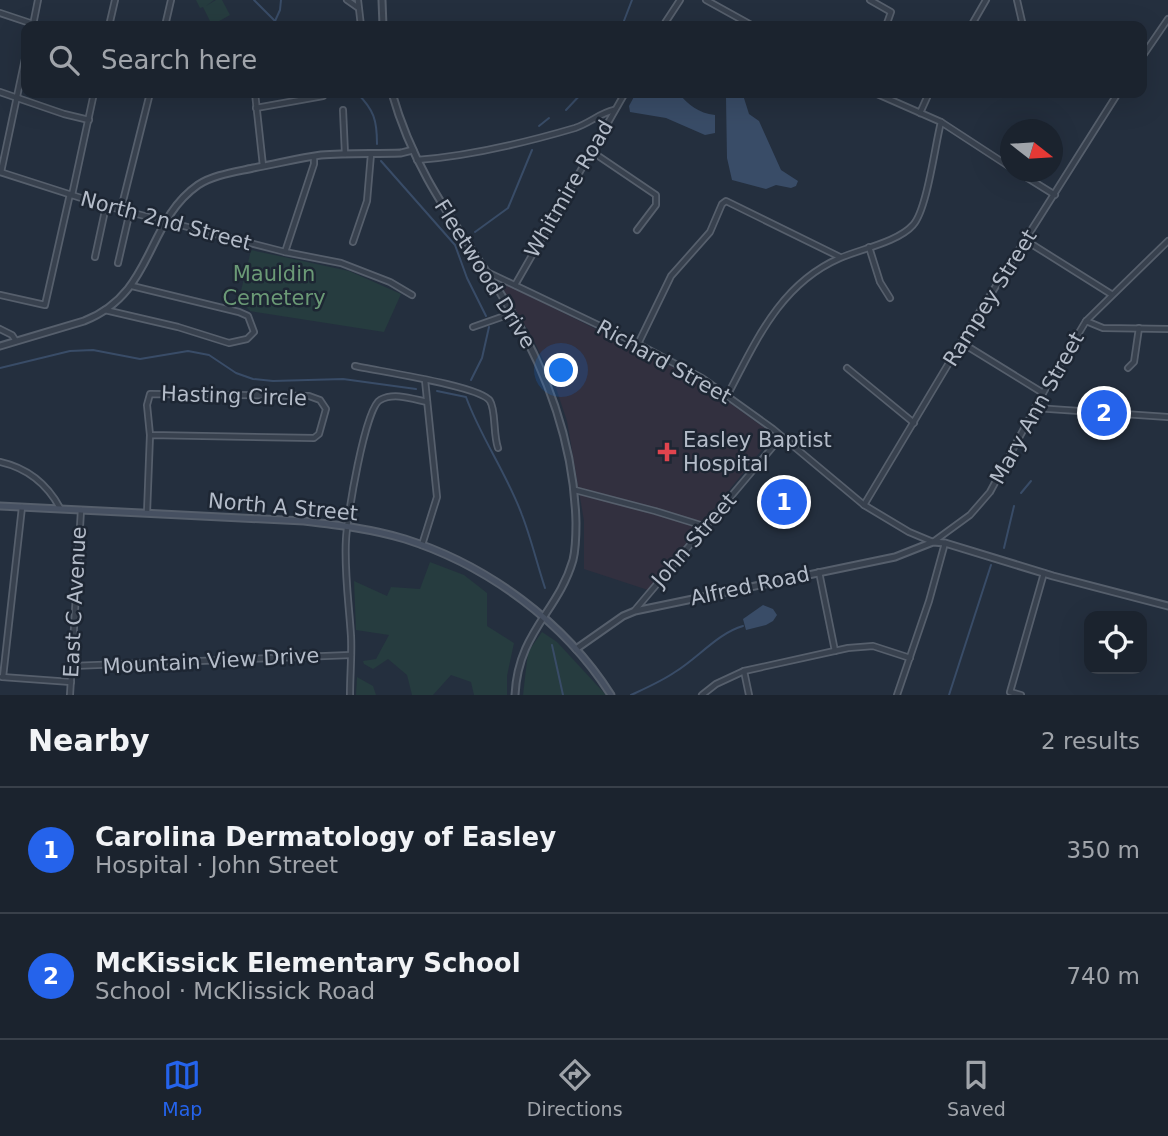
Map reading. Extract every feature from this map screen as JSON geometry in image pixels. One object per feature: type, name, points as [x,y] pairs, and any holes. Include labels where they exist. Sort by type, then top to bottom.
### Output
[{"type":"main road","name":"North A Street","points":[[0,506],[304,521],[347,526],[422,545],[479,572],[542,616],[576,649],[601,678],[611,695]]},
{"type":"street","points":[[36,21],[38,0]]},
{"type":"street","points":[[110,21],[115,0]]},
{"type":"street","points":[[166,21],[171,0]]},
{"type":"street","points":[[347,0],[358,8]]},
{"type":"street","points":[[358,0],[360,21]]},
{"type":"street","points":[[383,0],[383,21]]},
{"type":"street","points":[[666,21],[680,0]]},
{"type":"street","points":[[706,0],[744,21]]},
{"type":"street","points":[[870,0],[891,12],[888,21]]},
{"type":"street","points":[[974,21],[986,0]]},
{"type":"street","points":[[1017,0],[1022,21]]},
{"type":"street","points":[[0,13],[22,21]]},
{"type":"street","points":[[1147,50],[1168,19]]},
{"type":"street","points":[[0,172],[21,76]]},
{"type":"street","points":[[0,92],[89,120]]},
{"type":"street","points":[[0,295],[44,305],[93,98]]},
{"type":"street","points":[[121,209],[149,98]]},
{"type":"street","points":[[255,98],[262,166]]},
{"type":"street","points":[[256,108],[312,98]]},
{"type":"street","name":"Fleetwood Drive","points":[[394,98],[417,160],[442,207],[513,313],[535,354],[566,437],[575,491],[576,545],[564,582],[542,616],[522,655],[517,669],[515,695]]},
{"type":"street","name":"Whitmire Road","points":[[515,285],[622,98]]},
{"type":"street","points":[[886,98],[941,122],[1000,160]]},
{"type":"street","points":[[920,113],[927,98]]},
{"type":"street","name":"Rampey Street","points":[[864,505],[961,343],[1115,98]]},
{"type":"street","points":[[343,110],[345,154]]},
{"type":"street","points":[[417,160],[442,159],[509,145],[580,126],[614,110]]},
{"type":"street","points":[[727,396],[775,309],[799,282],[813,271],[897,236],[915,224],[923,203],[941,122]]},
{"type":"street","points":[[0,346],[84,321],[105,310],[132,286],[166,221],[179,203],[200,184],[232,172],[314,156],[413,150]]},
{"type":"street","points":[[591,151],[656,195],[656,205],[637,229]]},
{"type":"street","points":[[354,242],[367,201],[371,154]]},
{"type":"street","points":[[285,253],[314,164],[314,156]]},
{"type":"street","name":"North 2nd Street","points":[[0,172],[106,206],[285,253],[353,267],[390,282],[412,295]]},
{"type":"street","points":[[1034,182],[1055,195]]},
{"type":"street","points":[[638,344],[671,276],[710,232],[726,201],[841,258]]},
{"type":"street","points":[[96,257],[106,206]]},
{"type":"street","points":[[118,263],[130,211]]},
{"type":"street","points":[[1025,240],[1111,294]]},
{"type":"street","name":"Mary Ann Street","points":[[933,542],[970,515],[990,492],[1043,393],[1086,321],[1168,240]]},
{"type":"street","points":[[869,247],[880,282],[890,298]]},
{"type":"street","name":"Richard Street","points":[[487,272],[685,369],[727,396],[781,437],[864,505],[898,526],[933,542]]},
{"type":"street","points":[[105,310],[178,327],[229,343],[252,337],[254,332],[251,321],[248,316],[239,312],[132,286]]},
{"type":"street","points":[[473,327],[513,313]]},
{"type":"street","points":[[1086,321],[1103,328],[1168,329]]},
{"type":"street","points":[[1128,368],[1134,362],[1139,328]]},
{"type":"street","points":[[0,329],[12,335],[16,341]]},
{"type":"street","points":[[961,343],[1043,393]]},
{"type":"street","points":[[355,366],[484,394],[491,401],[494,412],[494,433],[498,449]]},
{"type":"street","points":[[847,368],[914,424]]},
{"type":"street","points":[[422,545],[437,497],[425,380]]},
{"type":"street","name":"Hasting Circle","points":[[146,513],[150,435],[148,397],[154,392],[309,396],[320,400],[326,409],[319,434],[314,438],[150,435]]},
{"type":"street","points":[[350,695],[351,655],[345,540],[360,456],[373,405],[391,396],[427,402]]},
{"type":"street","points":[[1035,408],[1168,417]]},
{"type":"street","name":"John Street","points":[[635,611],[781,437]]},
{"type":"street","points":[[0,462],[18,467],[50,489],[60,508]]},
{"type":"street","points":[[575,491],[706,527]]},
{"type":"street","points":[[22,506],[1,677],[71,682]]},
{"type":"street","name":"East C Avenue","points":[[70,695],[81,509]]},
{"type":"street","points":[[933,542],[945,543],[1168,606]]},
{"type":"street","name":"Alfred Road","points":[[576,649],[623,616],[635,611],[895,557],[933,542]]},
{"type":"street","points":[[897,695],[929,601],[945,543]]},
{"type":"street","points":[[819,572],[835,651]]},
{"type":"street","points":[[1021,695],[1010,692],[1044,573]]},
{"type":"street","points":[[702,695],[716,684],[744,671],[835,651],[873,646],[910,658]]},
{"type":"street","name":"Mountain View Drive","points":[[72,666],[351,655]]},
{"type":"street","points":[[744,671],[749,695]]},
{"type":"shaded area","name":"Easley Baptist Hospital","points":[[507,285],[697,379],[774,435],[648,590],[584,569],[584,521],[567,421],[554,382],[532,337],[502,287]]},
{"type":"green space","points":[[196,0],[214,0],[206,6],[216,0],[222,0],[230,15],[219,21],[210,21],[203,7],[200,8]]},
{"type":"green space","name":"Mauldin Cemetery","points":[[251,250],[349,271],[401,294],[384,332],[250,311],[239,299]]},
{"type":"green space","points":[[430,562],[464,575],[487,593],[487,626],[514,643],[507,676],[507,695],[474,695],[471,682],[451,675],[433,695],[412,695],[407,675],[388,659],[373,669],[364,664],[363,661],[376,659],[389,635],[356,630],[354,581],[387,596],[391,587],[420,589]]},
{"type":"green space","points":[[542,632],[557,642],[606,695],[523,695],[528,652]]},
{"type":"green space","points":[[357,677],[373,686],[376,695],[356,695]]},
{"type":"water","points":[[633,98],[683,98],[694,108],[715,115],[715,133],[705,135],[666,118],[630,112],[629,106]]},
{"type":"water","points":[[726,98],[744,98],[749,114],[759,121],[781,170],[798,181],[796,186],[791,188],[776,185],[766,189],[732,180],[727,158]]},
{"type":"water","points":[[763,605],[773,609],[777,615],[773,621],[746,630],[743,619]]},
{"type":"waterway","points":[[254,0],[275,21]]},
{"type":"waterway","points":[[275,21],[281,0]]},
{"type":"waterway","points":[[624,21],[632,0]]},
{"type":"waterway","points":[[361,98],[373,116],[377,144]]},
{"type":"waterway","points":[[566,110],[577,98]]},
{"type":"waterway","points":[[539,126],[549,118]]},
{"type":"waterway","points":[[475,232],[508,208],[532,150]]},
{"type":"waterway","points":[[381,161],[455,245],[467,278],[486,316]]},
{"type":"waterway","points":[[471,380],[482,358],[489,327]]},
{"type":"waterway","points":[[0,368],[70,351],[93,350],[140,359],[188,351],[209,355],[236,373],[253,379],[343,379],[416,389]]},
{"type":"waterway","points":[[437,391],[466,397],[516,500],[545,588]]},
{"type":"waterway","points":[[1021,493],[1031,481]]},
{"type":"waterway","points":[[1004,548],[1014,506]]},
{"type":"waterway","points":[[949,695],[991,565]]},
{"type":"waterway","points":[[631,695],[670,675],[725,634],[743,626]]},
{"type":"waterway","points":[[552,645],[563,695]]},
{"type":"place","name":"McKissick Elementary School","points":[[1104,413]]},
{"type":"place","name":"Easley Baptist Hospital","points":[[667,452]]},
{"type":"place","name":"Carolina Dermatology of Easley","points":[[784,502]]}]
